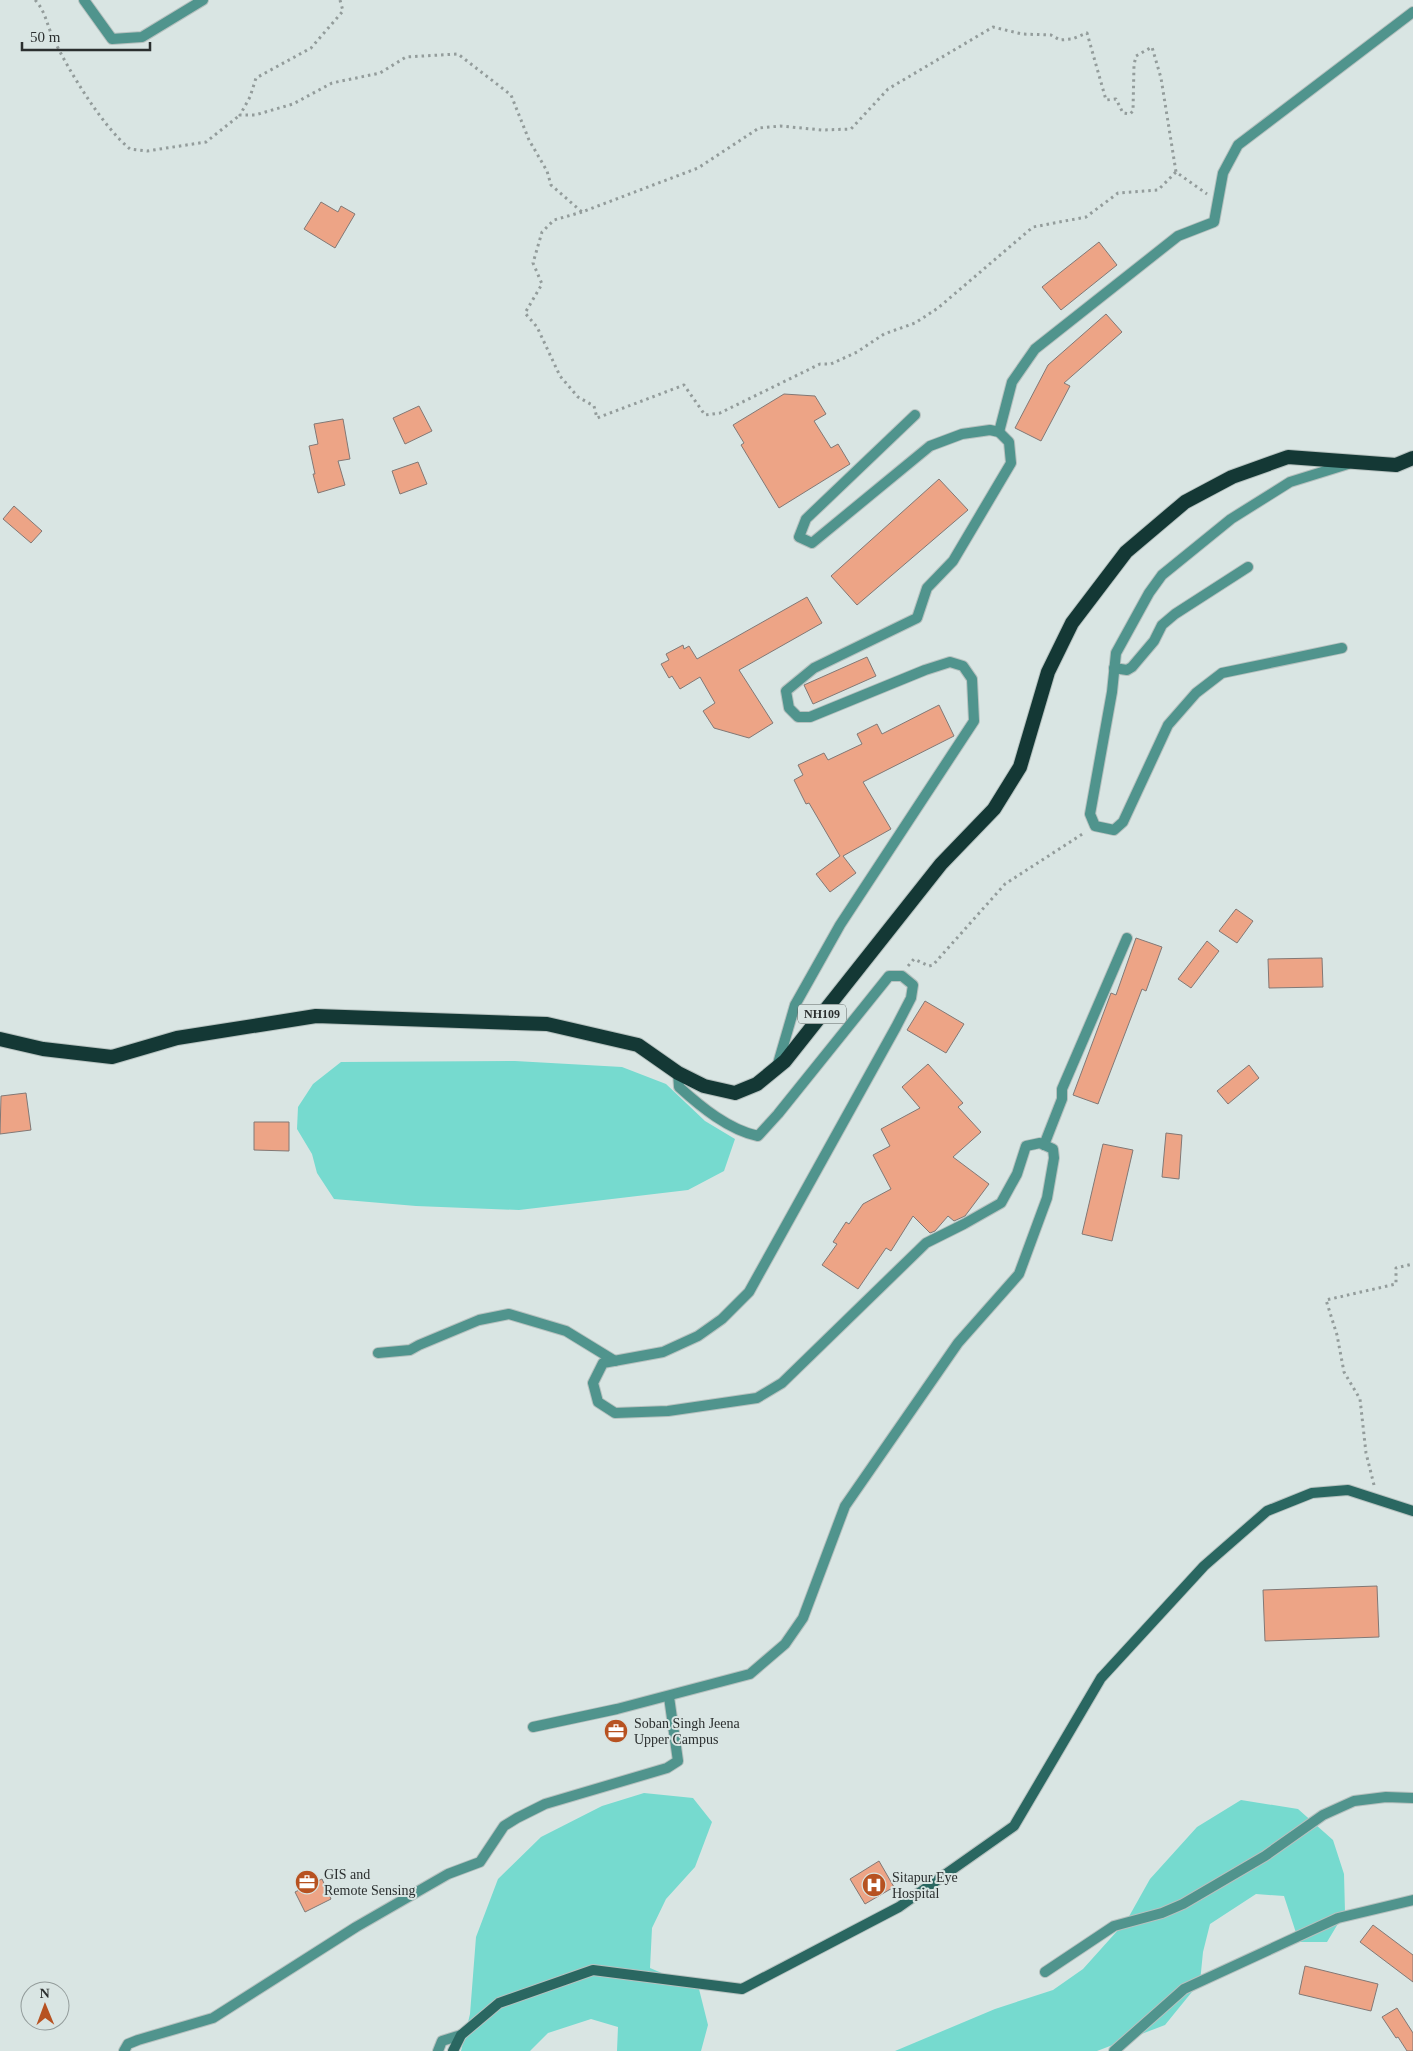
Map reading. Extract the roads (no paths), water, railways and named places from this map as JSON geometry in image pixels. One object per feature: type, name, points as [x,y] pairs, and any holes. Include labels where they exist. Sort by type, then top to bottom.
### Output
[{"type":"highway","name":"NH109","points":[[0,1039],[43,1049],[112,1057],[177,1038],[316,1016],[546,1024],[638,1045],[678,1073],[704,1086],[735,1093],[757,1084],[785,1061],[941,864],[994,809],[1020,767],[1048,672],[1072,623],[1126,552],[1185,502],[1232,477],[1288,457],[1396,465],[1413,458]]},
{"type":"main road","points":[[453,2051],[461,2035],[499,2003],[593,1970],[742,1989],[899,1907],[1014,1826],[1101,1678],[1204,1566],[1267,1511],[1312,1493],[1348,1490],[1413,1511]]},
{"type":"street","points":[[84,0],[112,39],[142,37],[203,0]]},
{"type":"street","points":[[999,432],[1012,382],[1035,349],[1178,236],[1214,222],[1223,172],[1238,145],[1413,12]]},
{"type":"street","points":[[777,1068],[795,1005],[840,925],[974,721],[972,679],[963,666],[950,662],[925,670],[810,717],[798,717],[789,708],[786,691],[814,668],[917,618],[927,588],[953,561],[1010,463],[1009,442],[999,432],[990,430],[962,434],[930,446],[812,543],[799,537],[806,519],[915,415]]},
{"type":"street","points":[[1342,648],[1222,673],[1196,693],[1168,726],[1123,822],[1114,830],[1095,826],[1090,814],[1116,652],[1149,593],[1162,575],[1231,519],[1290,482],[1354,462]]},
{"type":"street","points":[[1114,668],[1127,670],[1132,667],[1154,641],[1162,625],[1175,614],[1248,567]]},
{"type":"street","points":[[1044,1145],[1062,1099],[1062,1089],[1127,938]]},
{"type":"street","points":[[533,1727],[669,1697],[750,1674],[785,1644],[803,1618],[844,1506],[958,1343],[1019,1274],[1046,1198],[1054,1158],[1053,1149],[1040,1143],[1026,1146],[1017,1174],[1001,1203],[926,1243],[782,1383],[758,1398],[668,1411],[615,1413],[598,1402],[593,1383],[603,1363],[663,1352],[698,1336],[722,1319],[749,1292],[911,998],[913,985],[902,976],[889,976],[778,1114],[758,1136],[744,1134],[694,1101],[679,1087],[678,1073]]},
{"type":"street","points":[[378,1353],[410,1350],[479,1320],[509,1314],[566,1331],[615,1361]]},
{"type":"street","points":[[124,2051],[128,2044],[138,2040],[213,2018],[356,1927],[448,1874],[480,1862],[504,1826],[517,1818],[545,1804],[667,1768],[678,1761],[669,1697]]},
{"type":"street","points":[[1044,1972],[1114,1926],[1162,1913],[1183,1904],[1265,1856],[1324,1815],[1354,1801],[1386,1797],[1413,1798]]},
{"type":"street","points":[[1114,2051],[1184,1989],[1338,1918],[1413,1900]]},
{"type":"street","points":[[438,2051],[442,2041],[461,2035]]},
{"type":"place","name":"Soban Singh Jeena Upper Campus","points":[[616,1731]]},
{"type":"place","name":"GIS and Remote Sensing","points":[[307,1882]]},
{"type":"place","name":"Sitapur Eye Hospital","points":[[874,1885]]}]
